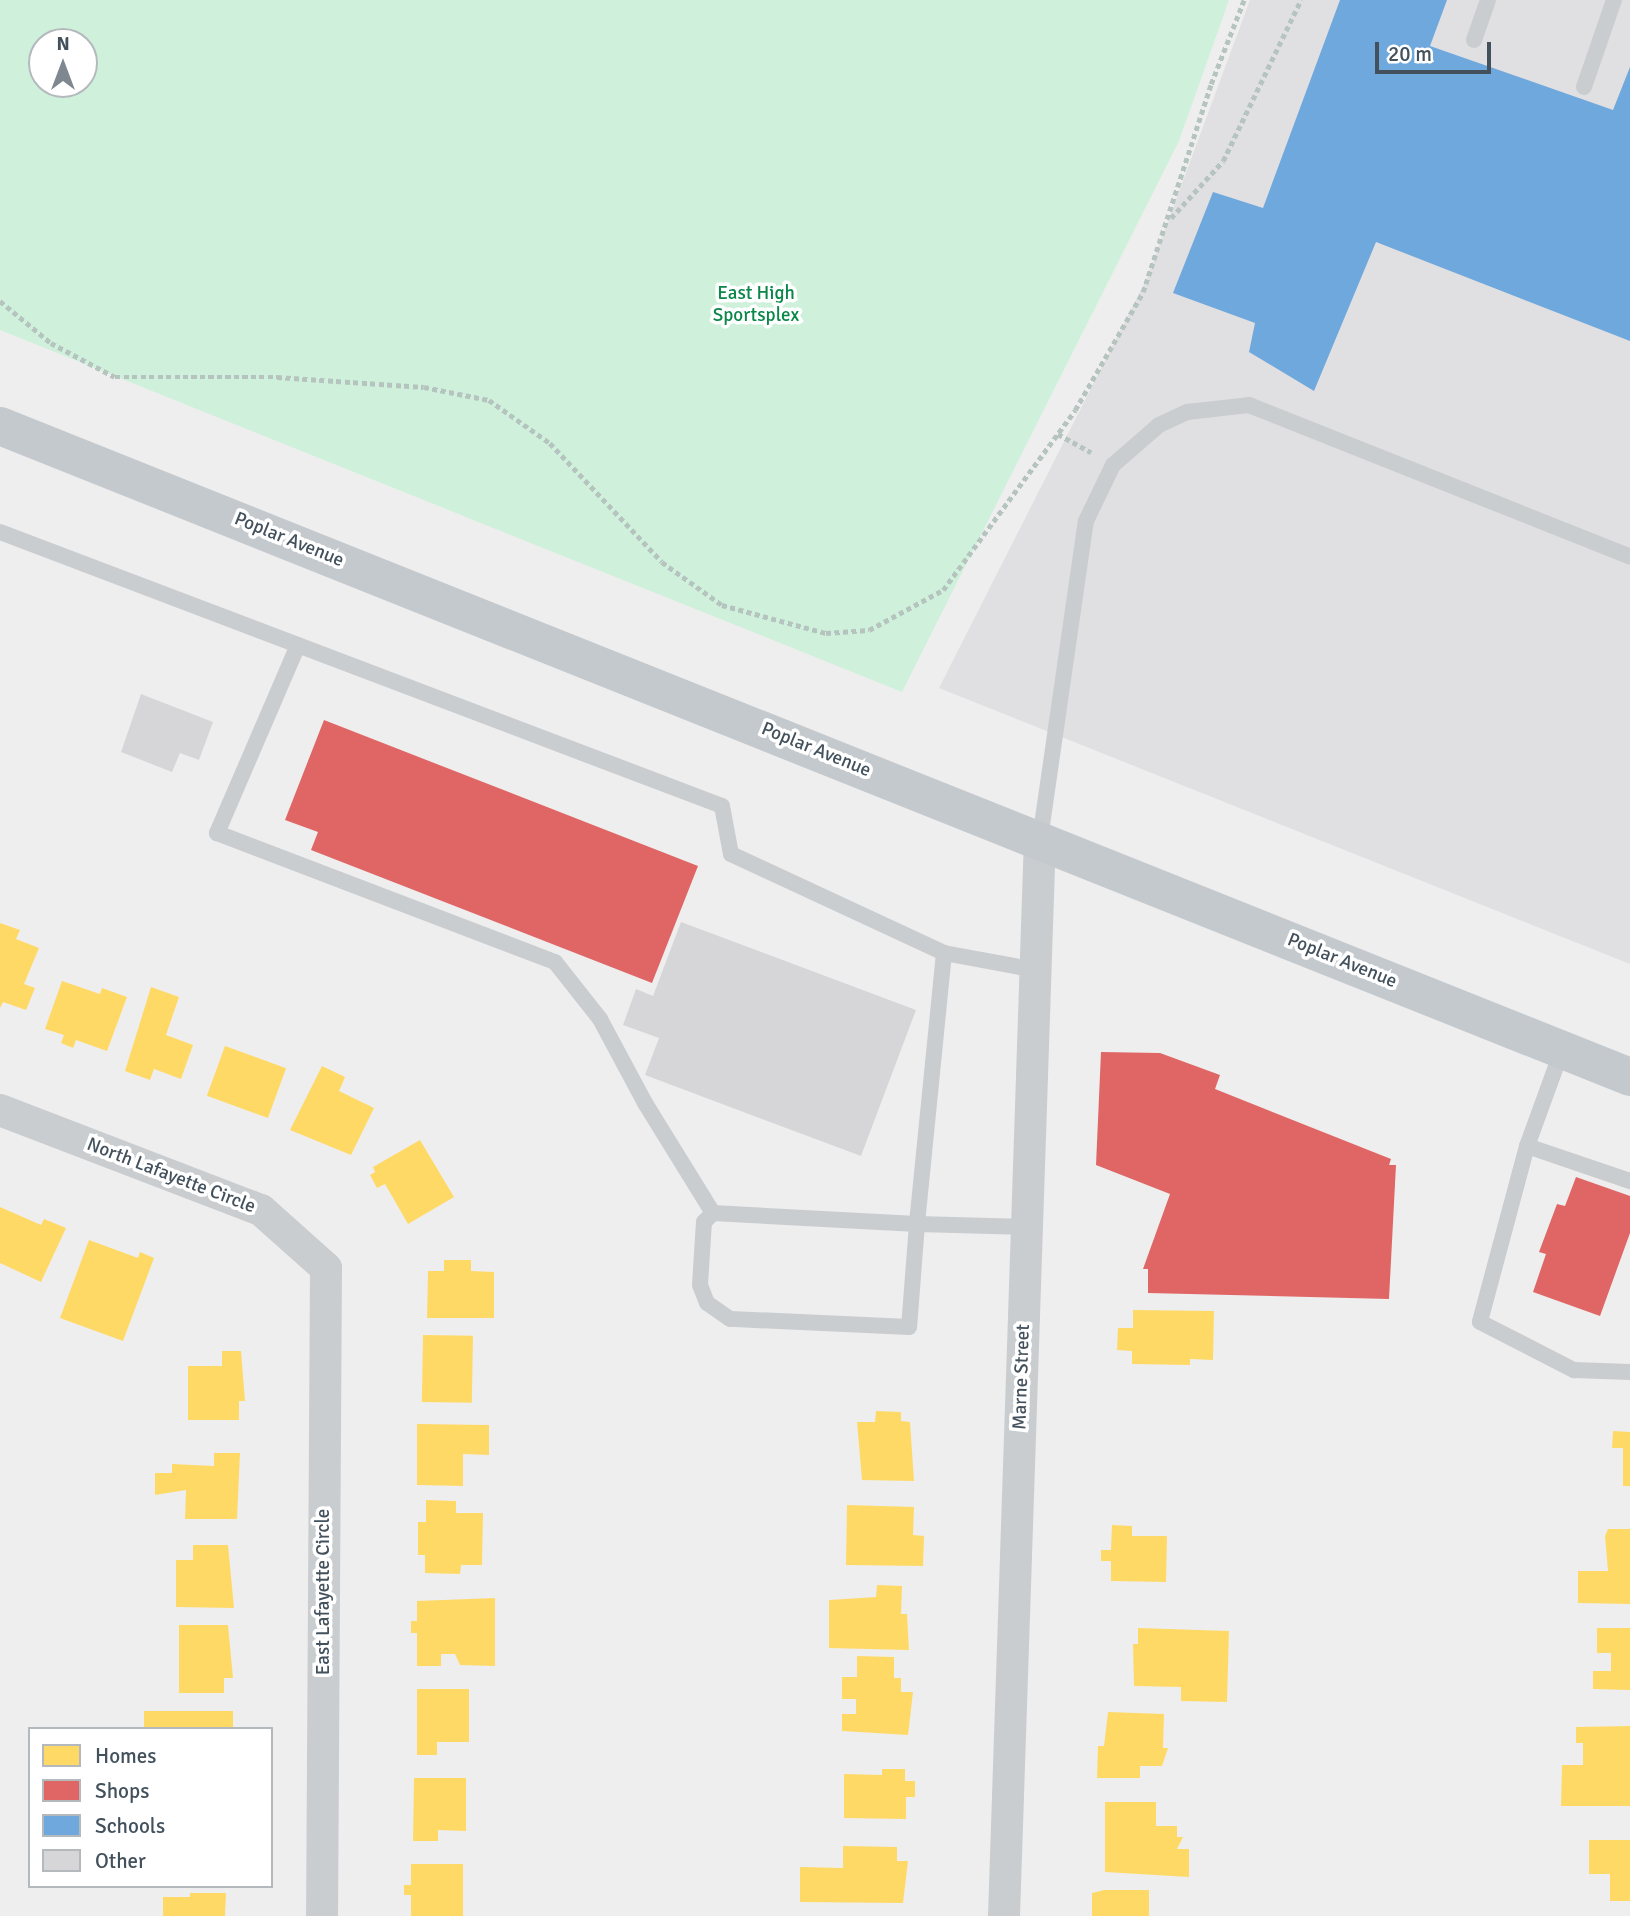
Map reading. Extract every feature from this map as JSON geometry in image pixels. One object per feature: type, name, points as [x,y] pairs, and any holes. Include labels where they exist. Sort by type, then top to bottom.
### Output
[{"type":"main road","name":"Poplar Avenue","points":[[0,426],[1040,839],[1630,1077]]},
{"type":"street","name":"Marne Street","points":[[1004,1916],[1040,839]]},
{"type":"street","name":"North Lafayette Circle","points":[[0,1110],[261,1210],[326,1268]]},
{"type":"street","name":"East Lafayette Circle","points":[[322,1916],[326,1268]]},
{"type":"lane","points":[[1474,40],[1488,0]]},
{"type":"lane","points":[[1584,87],[1614,0]]},
{"type":"lane","points":[[1040,839],[1086,521],[1113,465],[1159,425],[1198,410],[1248,405],[1630,557]]},
{"type":"lane","points":[[0,532],[722,806],[731,854],[944,953],[1036,970]]},
{"type":"lane","points":[[298,645],[218,833],[555,962],[600,1019],[645,1103],[713,1213]]},
{"type":"lane","points":[[944,953],[917,1224],[909,1327],[730,1319],[707,1303],[700,1285],[704,1222],[713,1213],[917,1224],[1027,1227]]},
{"type":"lane","points":[[1562,1049],[1527,1146],[1480,1322],[1574,1370],[1630,1372]]},
{"type":"lane","points":[[1527,1146],[1630,1181]]},
{"type":"path","points":[[0,301],[51,343],[115,377],[277,377],[424,387],[489,400],[550,443],[662,562],[722,604],[825,633],[869,630],[943,590],[1058,433],[1143,292],[1211,84],[1244,0]]},
{"type":"path","points":[[1168,222],[1223,161],[1301,0]]},
{"type":"path","points":[[1058,433],[1113,465]]},
{"type":"shaded area","points":[[1250,0],[1630,0],[1630,964],[939,688],[1147,278]]},
{"type":"green space","name":"East High Sportsplex","points":[[0,0],[1229,0],[1179,141],[902,692],[0,330]]},
{"type":"building: Homes","points":[[0,923],[20,930],[16,939],[39,948],[24,984],[35,988],[26,1010],[3,1002],[0,1008]]},
{"type":"building: Homes","points":[[62,981],[100,994],[102,988],[127,997],[107,1051],[76,1040],[73,1048],[61,1043],[64,1035],[45,1029]]},
{"type":"building: Homes","points":[[151,987],[179,997],[166,1035],[193,1045],[181,1079],[154,1069],[150,1080],[125,1071]]},
{"type":"building: Homes","points":[[225,1046],[286,1068],[268,1118],[207,1096]]},
{"type":"building: Homes","points":[[322,1066],[345,1077],[339,1091],[374,1108],[351,1155],[290,1130]]},
{"type":"building: Homes","points":[[420,1140],[454,1197],[408,1224],[385,1184],[377,1188],[370,1175],[375,1172],[373,1167]]},
{"type":"building: Homes","points":[[0,1207],[41,1225],[44,1219],[66,1228],[41,1282],[0,1263]]},
{"type":"building: Homes","points":[[89,1240],[138,1258],[140,1252],[154,1258],[123,1341],[60,1318]]},
{"type":"building: Homes","points":[[444,1260],[471,1260],[471,1271],[494,1272],[494,1318],[427,1318],[428,1271],[444,1271]]},
{"type":"building: Homes","points":[[1133,1310],[1214,1311],[1213,1360],[1190,1359],[1190,1365],[1132,1364],[1132,1351],[1117,1350],[1118,1328],[1133,1328]]},
{"type":"building: Homes","points":[[423,1335],[473,1336],[472,1403],[422,1402]]},
{"type":"building: Homes","points":[[222,1351],[241,1351],[245,1401],[239,1401],[239,1420],[188,1420],[188,1366],[222,1366]]},
{"type":"building: Homes","points":[[876,1411],[901,1412],[901,1421],[910,1422],[914,1481],[862,1480],[857,1422],[875,1422]]},
{"type":"building: Homes","points":[[417,1424],[489,1425],[489,1455],[463,1454],[463,1486],[417,1485]]},
{"type":"building: Homes","points":[[1613,1431],[1630,1432],[1630,1486],[1623,1486],[1623,1448],[1612,1448]]},
{"type":"building: Homes","points":[[214,1453],[240,1453],[237,1519],[185,1519],[186,1490],[155,1495],[155,1473],[172,1473],[172,1464],[214,1466]]},
{"type":"building: Homes","points":[[426,1500],[456,1501],[456,1513],[483,1513],[482,1565],[461,1565],[460,1574],[425,1573],[425,1555],[418,1555],[418,1522],[426,1522]]},
{"type":"building: Homes","points":[[847,1505],[914,1507],[913,1535],[924,1536],[923,1566],[846,1565]]},
{"type":"building: Homes","points":[[1112,1525],[1132,1526],[1132,1536],[1167,1536],[1166,1582],[1111,1581],[1111,1561],[1101,1561],[1101,1550],[1111,1550]]},
{"type":"building: Homes","points":[[1608,1529],[1630,1529],[1630,1604],[1578,1603],[1578,1571],[1608,1571],[1605,1536]]},
{"type":"building: Homes","points":[[193,1545],[228,1545],[234,1608],[176,1607],[176,1560],[193,1560]]},
{"type":"building: Homes","points":[[877,1585],[902,1586],[901,1614],[907,1614],[909,1650],[829,1648],[829,1600],[876,1597]]},
{"type":"building: Homes","points":[[495,1598],[495,1666],[460,1665],[455,1654],[441,1654],[441,1666],[417,1666],[417,1633],[411,1633],[411,1621],[417,1621],[417,1601]]},
{"type":"building: Homes","points":[[179,1625],[228,1625],[233,1678],[224,1678],[224,1693],[179,1693]]},
{"type":"building: Homes","points":[[1138,1628],[1229,1631],[1227,1702],[1181,1701],[1181,1687],[1134,1686],[1133,1644],[1138,1644]]},
{"type":"building: Homes","points":[[1597,1628],[1630,1628],[1630,1690],[1593,1689],[1593,1671],[1611,1671],[1611,1653],[1597,1653]]},
{"type":"building: Homes","points":[[857,1656],[894,1657],[894,1678],[901,1678],[901,1692],[913,1692],[908,1735],[842,1731],[842,1714],[856,1714],[856,1699],[842,1699],[842,1677],[857,1677]]},
{"type":"building: Homes","points":[[417,1689],[469,1689],[469,1742],[437,1742],[437,1755],[417,1755]]},
{"type":"building: Homes","points":[[144,1711],[233,1711],[233,1727],[144,1727]]},
{"type":"building: Homes","points":[[1108,1712],[1164,1714],[1163,1748],[1168,1748],[1162,1766],[1140,1766],[1140,1778],[1097,1778],[1098,1746],[1104,1746]]},
{"type":"building: Homes","points":[[1630,1726],[1630,1806],[1561,1806],[1562,1765],[1583,1765],[1583,1743],[1576,1743],[1576,1727]]},
{"type":"building: Homes","points":[[882,1769],[905,1769],[905,1781],[915,1781],[915,1797],[906,1797],[906,1819],[844,1818],[844,1774],[882,1775]]},
{"type":"building: Homes","points":[[414,1778],[466,1778],[466,1831],[438,1830],[438,1841],[413,1841]]},
{"type":"building: Homes","points":[[1105,1802],[1156,1802],[1156,1826],[1177,1826],[1177,1837],[1183,1837],[1177,1849],[1189,1849],[1189,1877],[1105,1872]]},
{"type":"building: Homes","points":[[1589,1840],[1630,1840],[1630,1901],[1610,1901],[1610,1874],[1589,1874]]},
{"type":"building: Homes","points":[[843,1846],[897,1847],[897,1861],[908,1861],[903,1903],[800,1902],[800,1867],[843,1868]]},
{"type":"building: Homes","points":[[411,1864],[463,1864],[463,1916],[411,1916],[411,1895],[404,1895],[404,1885],[411,1885]]},
{"type":"building: Homes","points":[[1104,1890],[1149,1890],[1149,1916],[1092,1916],[1092,1893]]},
{"type":"building: Homes","points":[[190,1893],[226,1893],[225,1916],[163,1916],[163,1897],[190,1897]]},
{"type":"building: Shops","points":[[324,720],[698,866],[652,983],[311,850],[318,832],[285,820]]},
{"type":"building: Shops","points":[[1101,1052],[1160,1053],[1220,1075],[1215,1089],[1391,1159],[1389,1165],[1396,1165],[1389,1299],[1148,1293],[1148,1269],[1143,1269],[1170,1194],[1096,1165]]},
{"type":"building: Shops","points":[[1576,1177],[1630,1196],[1630,1233],[1600,1316],[1533,1292],[1546,1254],[1539,1252],[1557,1204],[1565,1206]]},
{"type":"building: Schools","points":[[1340,0],[1447,0],[1430,46],[1613,110],[1630,67],[1630,341],[1376,242],[1314,391],[1249,352],[1255,323],[1173,293],[1213,192],[1263,208]]},
{"type":"building: Other","points":[[141,694],[213,722],[199,760],[180,753],[172,772],[121,752]]},
{"type":"building: Other","points":[[681,922],[916,1010],[861,1156],[645,1075],[659,1038],[623,1025],[636,989],[653,996]]}]
